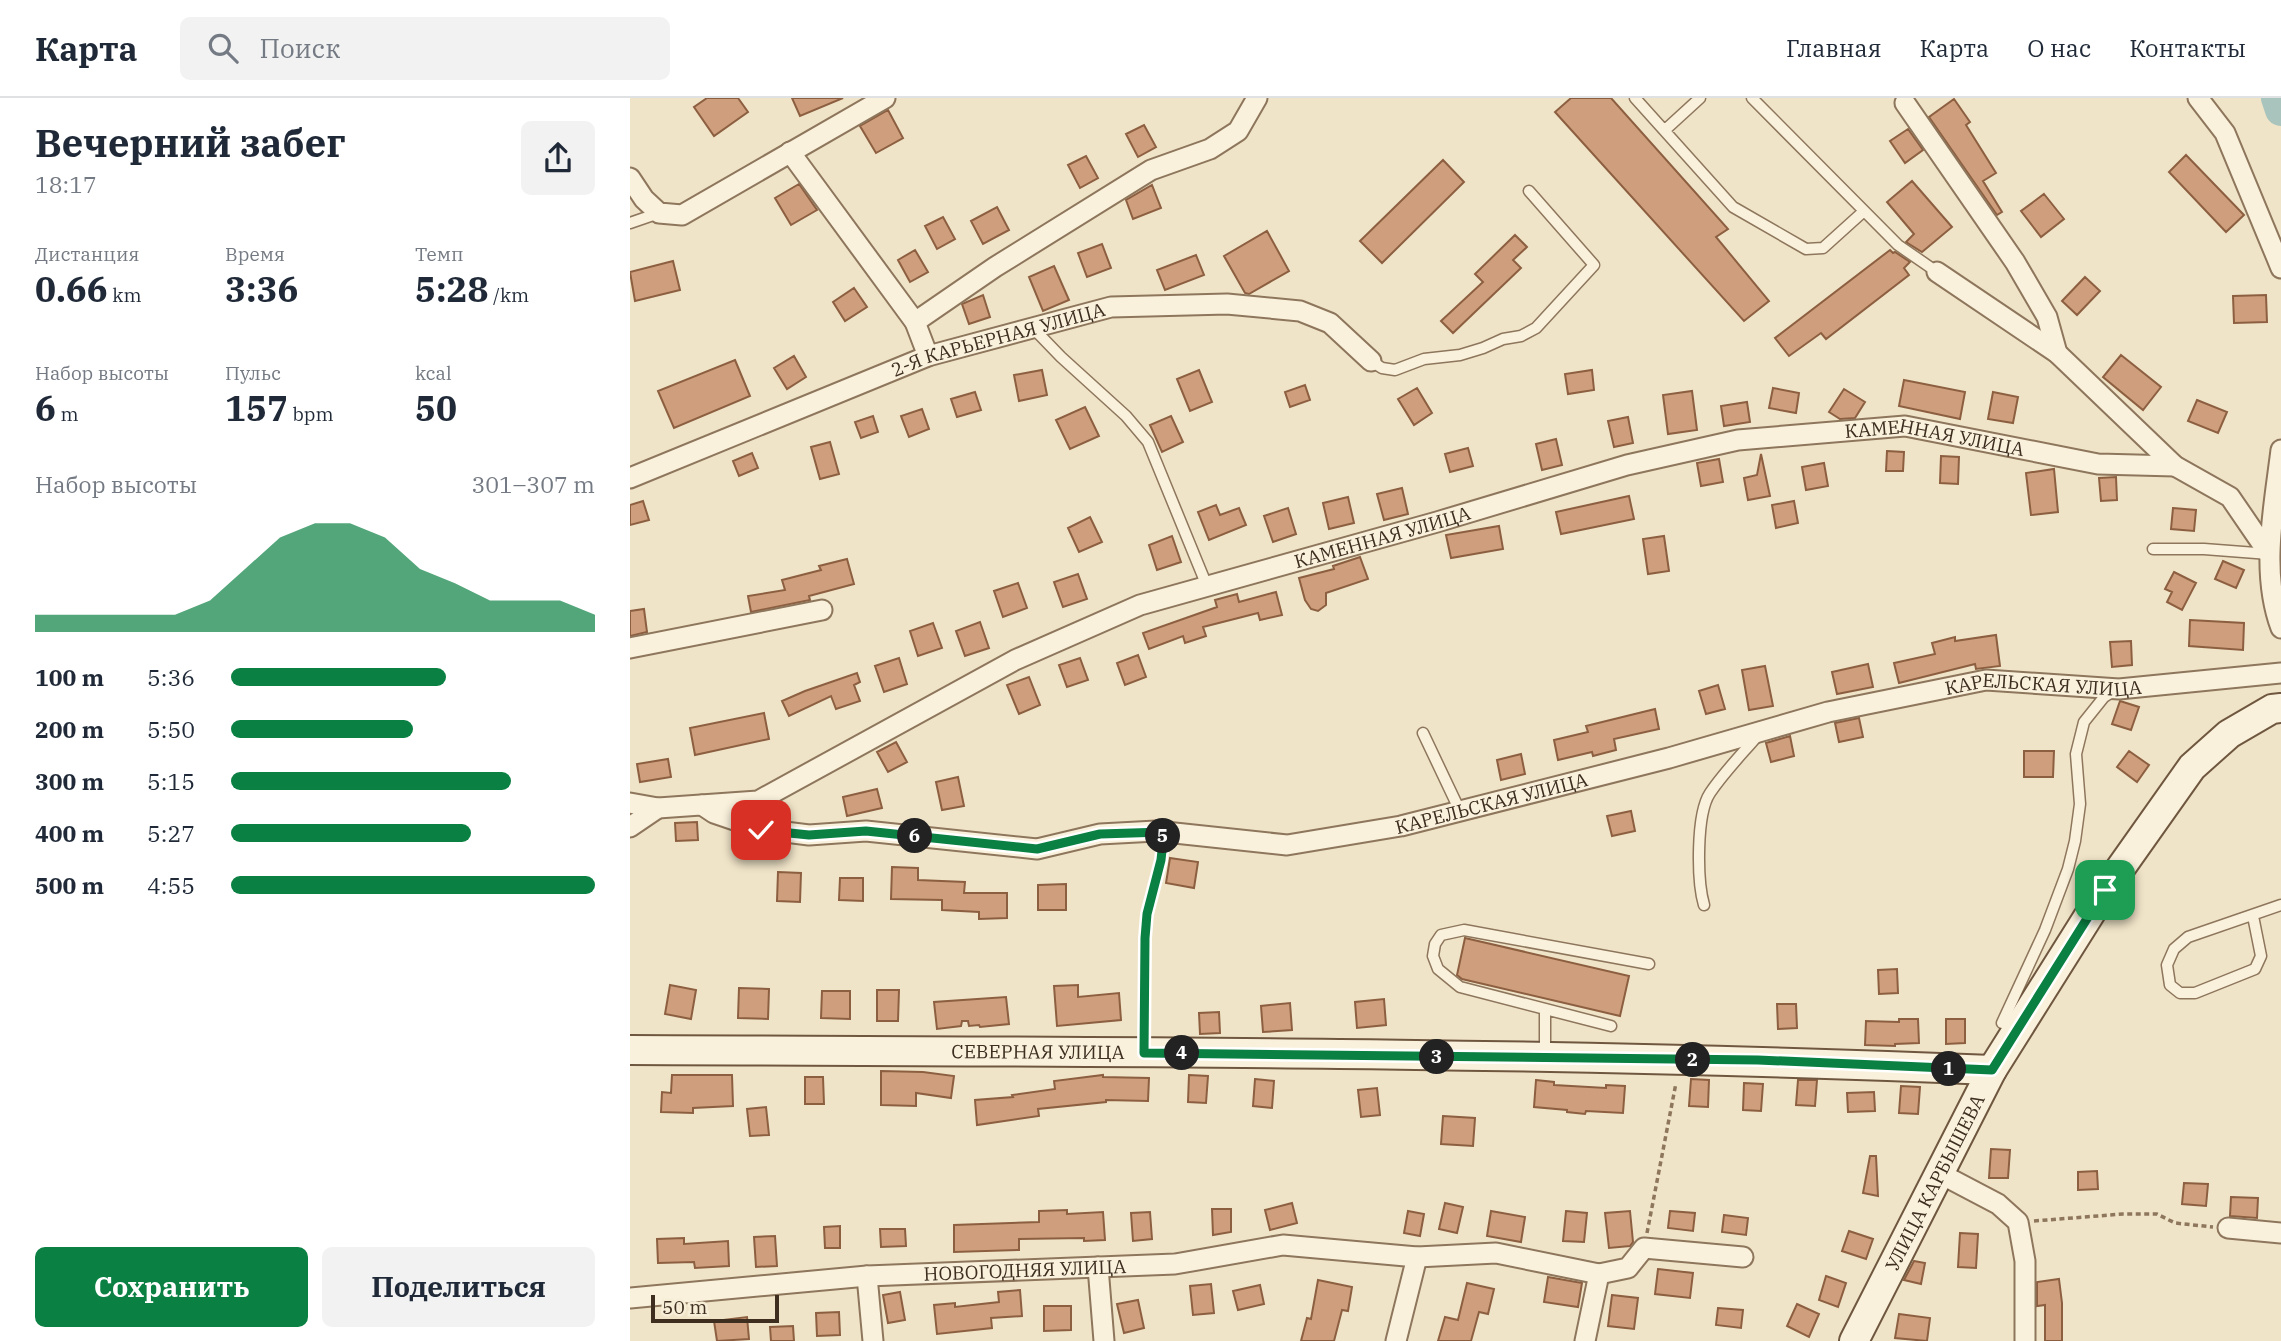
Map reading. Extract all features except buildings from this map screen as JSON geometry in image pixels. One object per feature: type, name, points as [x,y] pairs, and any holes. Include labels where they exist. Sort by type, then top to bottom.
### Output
[{"type":"main road","name":"УЛИЦА КАРБЫШЕВА","points":[[1854,1341],[1992,1070],[2105,890],[2192,767],[2229,734],[2278,707]]},
{"type":"main road","name":"СЕВЕРНАЯ УЛИЦА","points":[[630,1050],[1758,1060],[1992,1070]]},
{"type":"street","points":[[630,178],[645,200],[659,213],[682,215],[885,98]]},
{"type":"street","points":[[915,322],[995,267],[1151,170],[1210,149],[1238,131],[1257,98]]},
{"type":"street","points":[[2198,98],[2225,133],[2281,268]]},
{"type":"street","points":[[1906,100],[2015,262],[2046,317],[2057,353]]},
{"type":"street","points":[[790,152],[915,322],[928,356]]},
{"type":"street","points":[[1937,272],[2057,353],[2175,467],[2230,497],[2274,568]]},
{"type":"street","name":"2-Я КАРЬЕРНАЯ УЛИЦА","points":[[630,478],[928,356],[1111,307],[1227,304],[1300,311],[1330,323],[1371,361]]},
{"type":"street","name":"КАМЕННАЯ УЛИЦА","points":[[630,803],[658,808],[758,801],[1015,660],[1140,606],[1627,465],[1738,440],[1905,426],[2098,464],[2175,467]]},
{"type":"street","points":[[2281,450],[2274,568],[2276,615],[2281,628]]},
{"type":"street","points":[[630,648],[822,610]]},
{"type":"street","name":"КАРЕЛЬСКАЯ УЛИЦА","points":[[701,805],[714,813],[761,830],[809,835],[866,831],[1037,849],[1100,834],[1164,832],[1287,845],[1401,826],[1669,758],[1828,712],[1986,680],[2119,689],[2281,673]]},
{"type":"street","points":[[630,827],[658,808]]},
{"type":"street","points":[[1939,1173],[1998,1204],[2018,1222],[2025,1261],[2025,1341]]},
{"type":"street","points":[[2228,1228],[2281,1233]]},
{"type":"street","name":"НОВОГОДНЯЯ УЛИЦА","points":[[630,1298],[867,1276],[1175,1264],[1283,1245],[1417,1257],[1496,1253],[1599,1274]]},
{"type":"street","points":[[1585,1341],[1599,1274],[1628,1268],[1644,1248],[1743,1257]]},
{"type":"street","points":[[1396,1341],[1417,1257]]},
{"type":"street","points":[[1098,1267],[1104,1341]]},
{"type":"street","points":[[867,1276],[873,1341]]},
{"type":"lane","points":[[1635,98],[1732,207],[1806,249],[1823,248],[1864,211]]},
{"type":"lane","points":[[1665,130],[1700,98]]},
{"type":"lane","points":[[1752,98],[1898,245],[1937,272]]},
{"type":"lane","points":[[1371,361],[1382,368],[1395,370],[1424,359],[1460,355],[1503,339],[1521,336],[1536,328],[1594,265],[1529,191]]},
{"type":"lane","points":[[630,223],[659,213]]},
{"type":"lane","points":[[1033,328],[1126,415],[1148,442],[1208,586]]},
{"type":"lane","points":[[2153,549],[2204,549],[2274,568]]},
{"type":"lane","points":[[2001,1023],[2045,930],[2076,841],[2080,804],[2077,754],[2084,722],[2104,697],[2119,689]]},
{"type":"lane","points":[[1703,905],[1699,887],[1699,851],[1704,807],[1709,794],[1762,731]]},
{"type":"lane","points":[[1423,733],[1460,811]]},
{"type":"lane","points":[[2253,916],[2261,956],[2255,969],[2194,993],[2180,993],[2170,985],[2167,965],[2174,949],[2188,937],[2281,905]]},
{"type":"lane","points":[[1611,1026],[1460,987],[1438,969],[1433,957],[1435,944],[1441,935],[1464,930],[1648,964]]},
{"type":"lane","points":[[1545,1009],[1545,1058]]},
{"type":"path","points":[[1144,1053],[1147,914],[1161,860],[1164,832]]},
{"type":"path","points":[[1644,1248],[1675,1095],[1678,1059]]},
{"type":"path","points":[[2018,1222],[2157,1214],[2175,1223],[2228,1228]]},
{"type":"waterway","points":[[2277,98],[2281,110]]},
{"type":"route","points":[[761,830],[809,835],[866,831],[1037,849],[1100,834],[1164,832],[1156,885],[1147,914],[1144,1053],[1758,1060],[1992,1070],[2105,890]]}]
